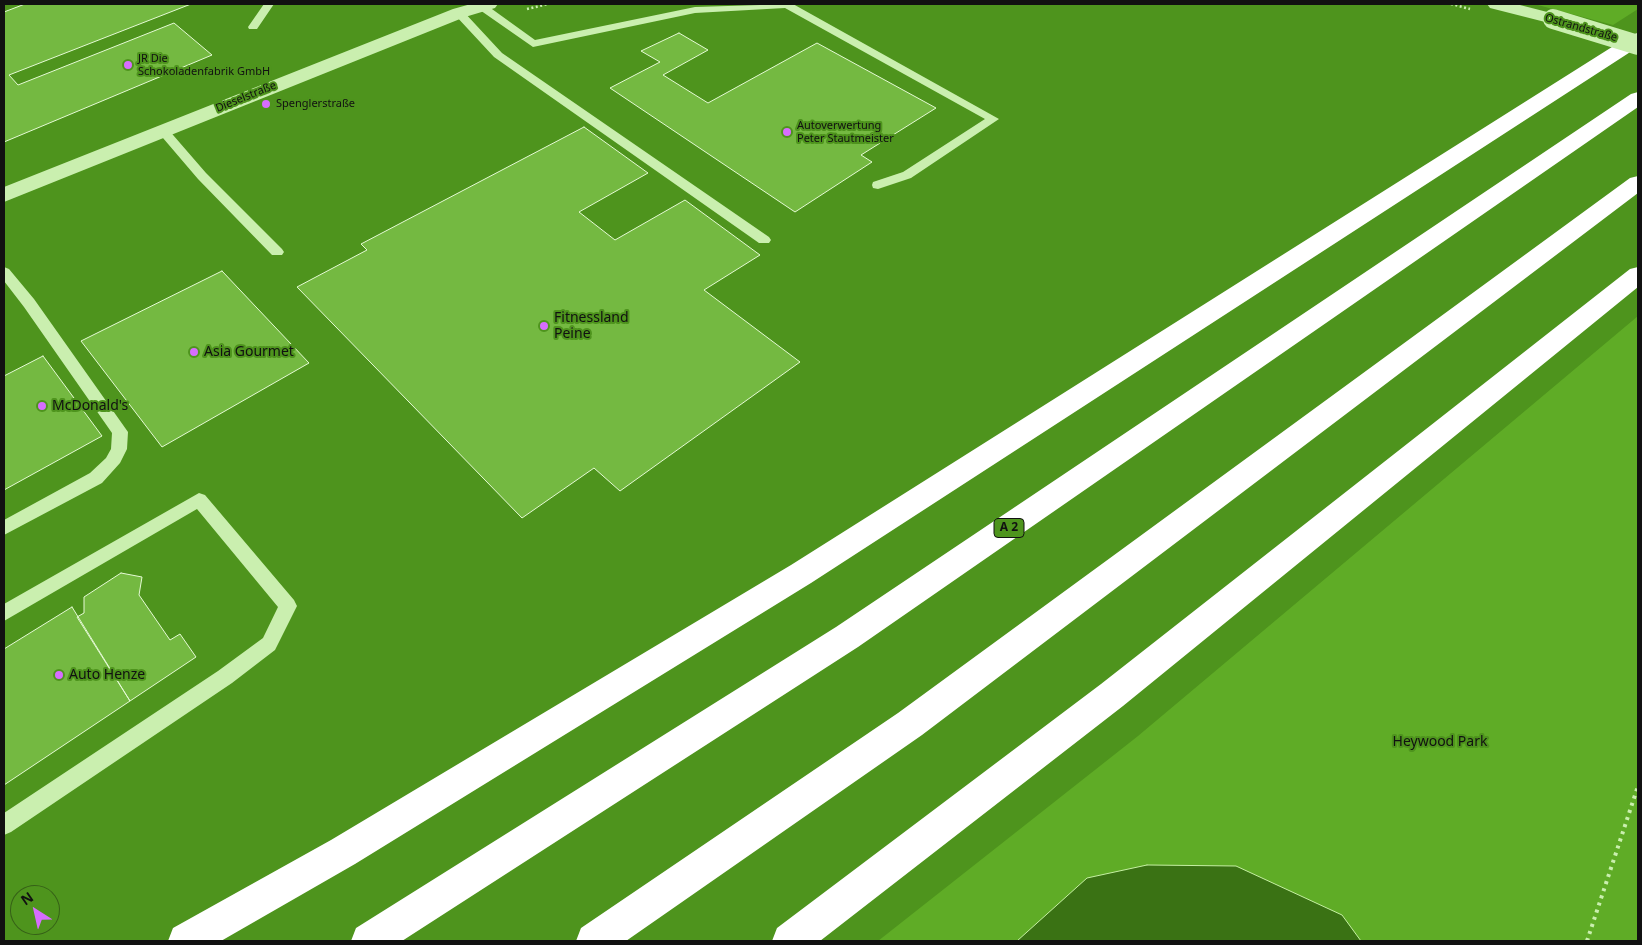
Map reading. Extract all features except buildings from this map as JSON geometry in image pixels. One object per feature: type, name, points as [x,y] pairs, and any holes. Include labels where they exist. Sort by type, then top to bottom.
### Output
[{"type":"highway","points":[[186,941],[343,852],[810,568],[1638,39]]},
{"type":"highway","name":"A 2","points":[[368,941],[848,637],[1638,98]]},
{"type":"highway","points":[[594,941],[910,724],[1638,183]]},
{"type":"highway","points":[[790,941],[1112,694],[1638,275]]},
{"type":"street","name":"Ostrandstraße","points":[[1496,4],[1638,44]]},
{"type":"street","name":"Dieselstraße","points":[[4,195],[459,12],[485,5]]},
{"type":"lane","points":[[253,27],[269,4]]},
{"type":"lane","points":[[485,5],[533,44],[694,10],[787,5],[993,119],[907,175],[878,185]]},
{"type":"lane","points":[[459,12],[498,55],[764,240]]},
{"type":"lane","points":[[163,131],[202,176],[276,252]]},
{"type":"lane","points":[[4,272],[36,313],[120,432],[119,448],[112,463],[96,478],[4,528]]},
{"type":"lane","points":[[4,613],[199,500],[288,606],[269,644],[225,678],[4,825]]},
{"type":"path","points":[[1587,941],[1638,786]]},
{"type":"green space","points":[[1534,4],[1638,4],[1638,9],[1613,25]]},
{"type":"green space","name":"Heywood Park","points":[[1638,316],[1638,941],[878,941],[1138,736]]},
{"type":"shaded area","points":[[1147,865],[1236,866],[1342,915],[1361,941],[1017,941],[1087,878]]},
{"type":"place","name":"JR Die Schokoladenfabrik GmbH","points":[[128,65]]},
{"type":"place","name":"Spenglerstraße","points":[[266,104]]},
{"type":"place","name":"Autoverwertung Peter Stautmeister","points":[[787,132]]},
{"type":"place","name":"Fitnessland Peine","points":[[544,326]]},
{"type":"place","name":"Asia Gourmet","points":[[194,352]]},
{"type":"place","name":"McDonald's","points":[[42,406]]},
{"type":"place","name":"Auto Henze","points":[[59,675]]}]
